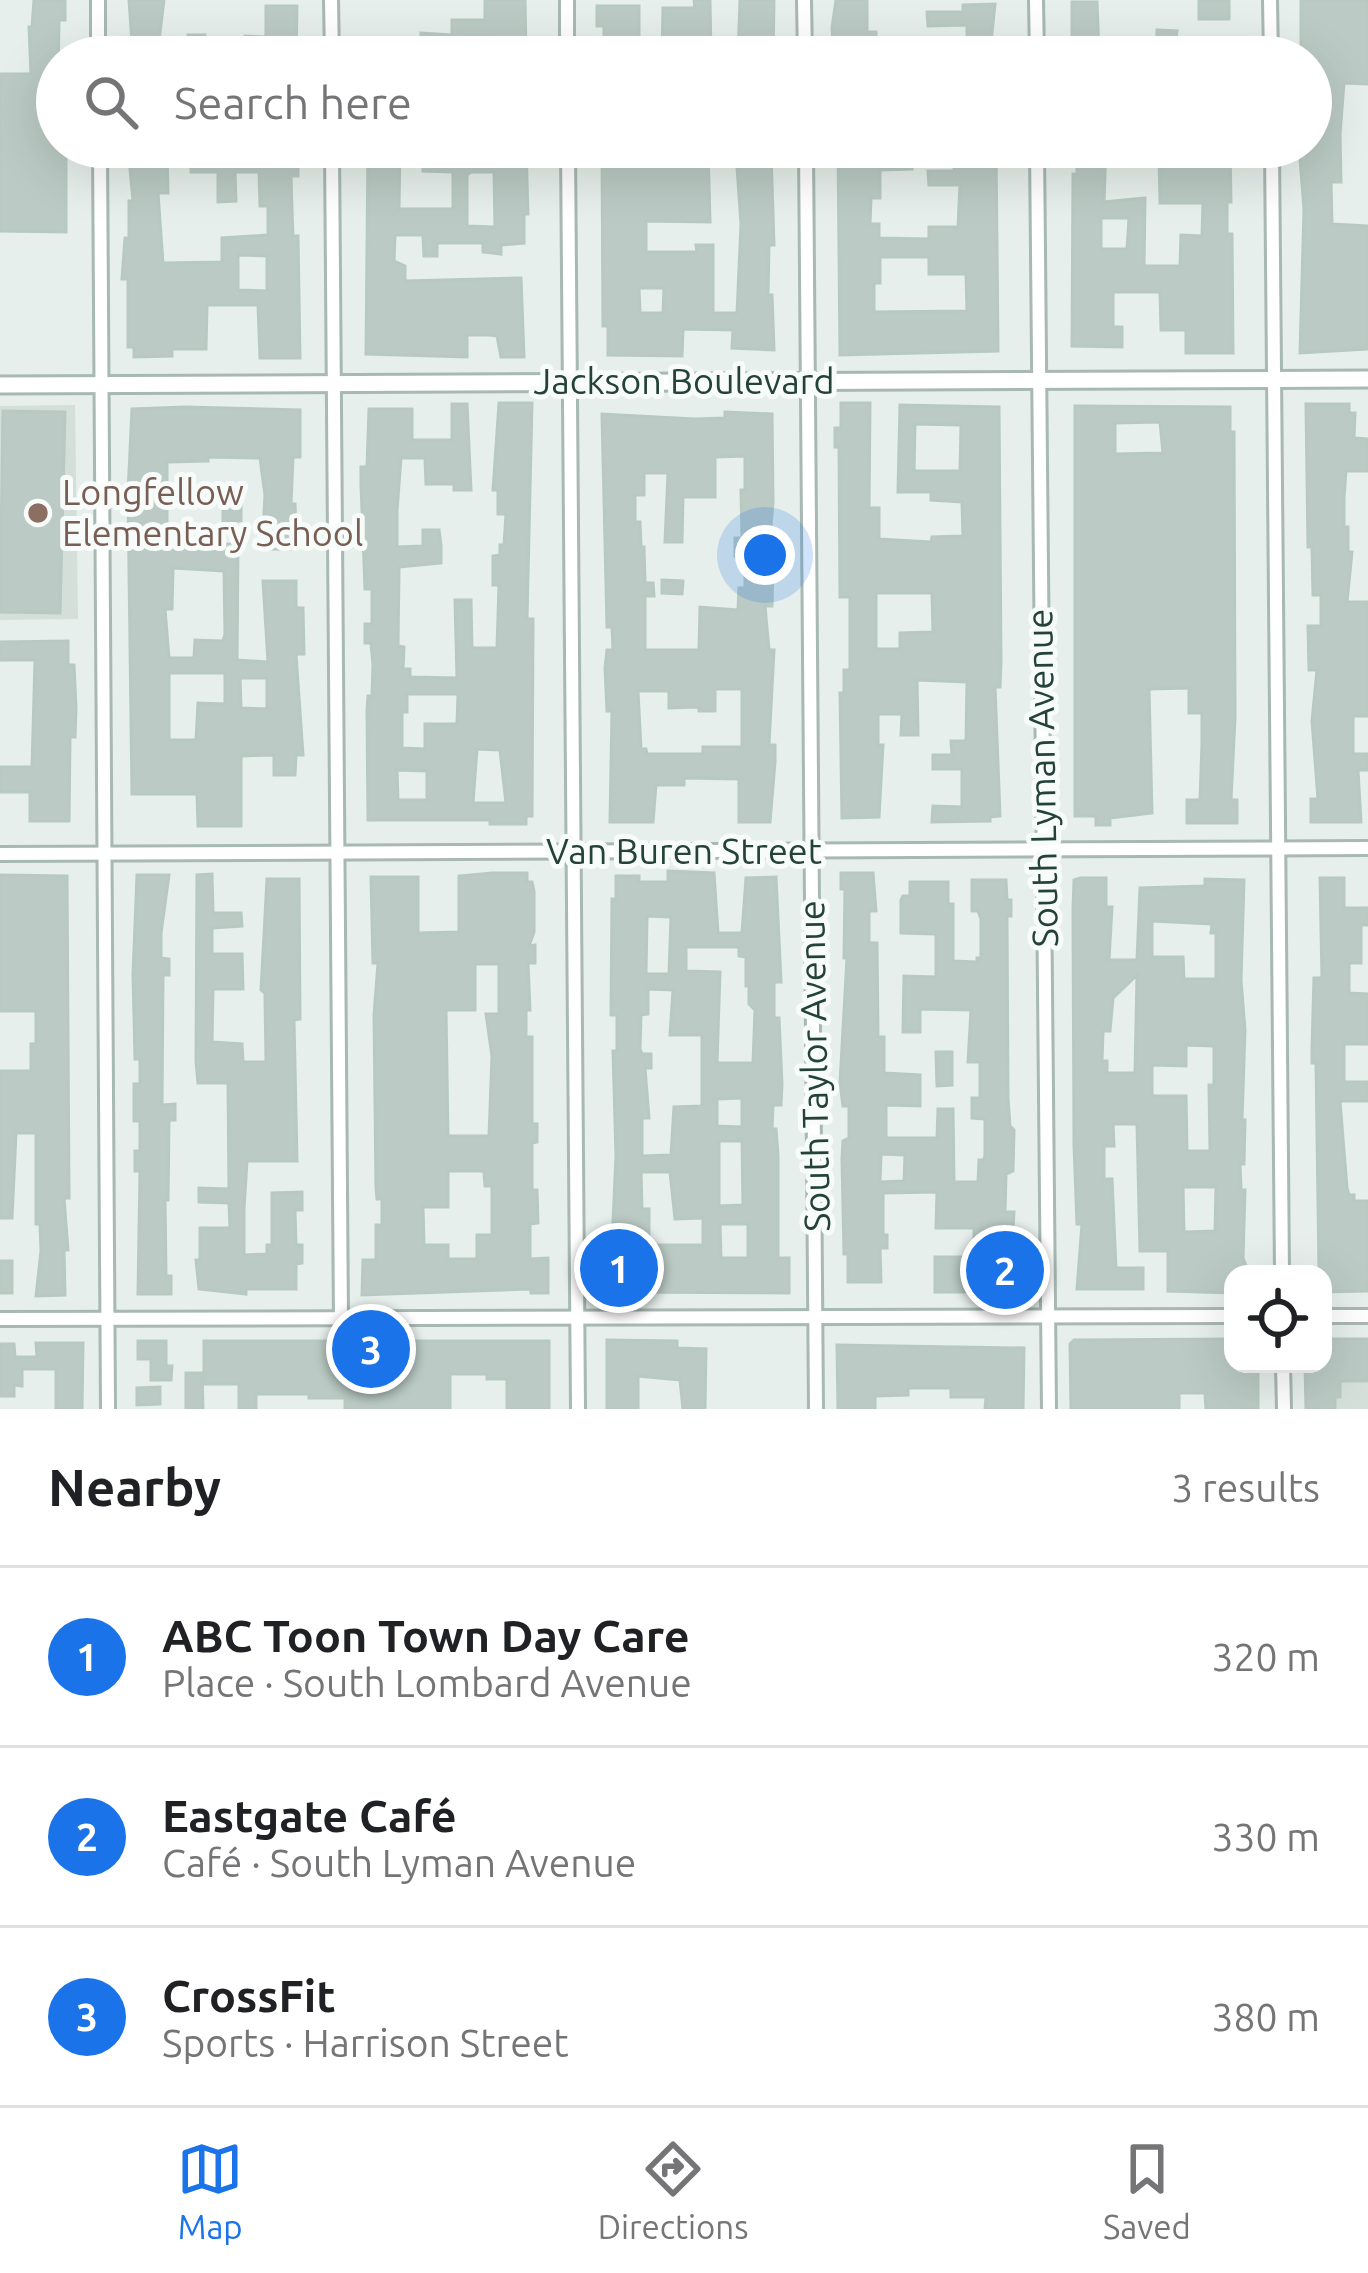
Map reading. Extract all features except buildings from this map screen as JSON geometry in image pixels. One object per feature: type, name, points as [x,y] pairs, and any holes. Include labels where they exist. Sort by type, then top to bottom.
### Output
[{"type":"street","points":[[98,0],[98,36]]},
{"type":"street","points":[[331,0],[332,36]]},
{"type":"street","points":[[567,0],[567,36]]},
{"type":"street","points":[[804,0],[805,36]]},
{"type":"street","points":[[1036,0],[1036,36]]},
{"type":"street","points":[[1270,0],[1271,36]]},
{"type":"street","points":[[100,168],[108,1409]]},
{"type":"street","points":[[332,168],[341,1320]]},
{"type":"street","points":[[568,168],[578,1409]]},
{"type":"street","name":"South Taylor Avenue","points":[[806,168],[816,1409]]},
{"type":"street","name":"South Lyman Avenue","points":[[1037,168],[1049,1409]]},
{"type":"street","points":[[1272,168],[1282,1265]]},
{"type":"street","name":"Jackson Boulevard","points":[[0,385],[1368,380]]},
{"type":"street","name":"Van Buren Street","points":[[0,854],[1368,848]]},
{"type":"street","points":[[0,1319],[1224,1316]]},
{"type":"street","points":[[1332,1316],[1368,1316]]},
{"type":"street","points":[[1283,1373],[1283,1409]]},
{"type":"shaded area","name":"Longfellow Elementary School","points":[[75,405],[78,619],[0,620],[0,406]]},
{"type":"shaded area","points":[[1332,1338],[1368,1338],[1368,1409],[1305,1409],[1305,1373],[1332,1373]]},
{"type":"place","name":"Longfellow Elementary School","points":[[38,513]]},
{"type":"place","name":"ABC Toon Town Day Care","points":[[619,1268]]},
{"type":"place","name":"Eastgate Café","points":[[1005,1270]]},
{"type":"place","name":"CrossFit","points":[[371,1349]]}]
